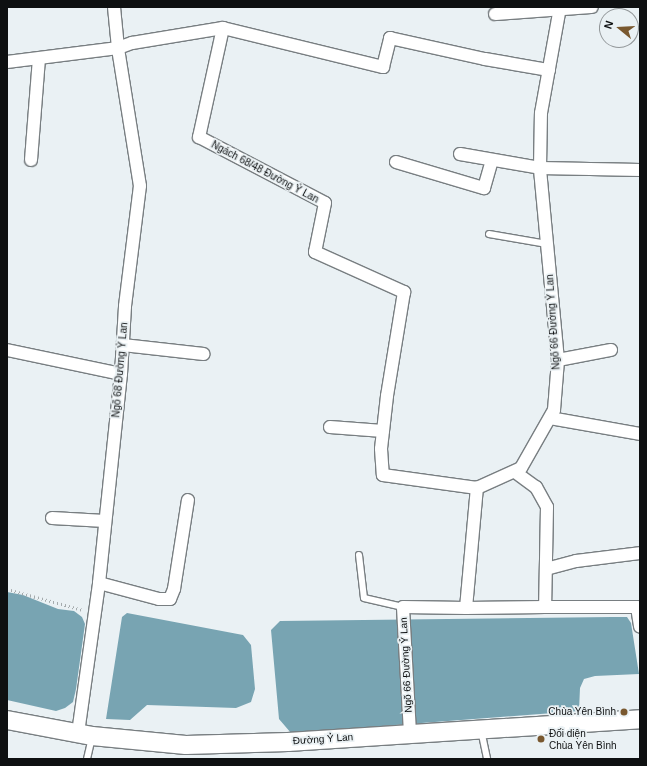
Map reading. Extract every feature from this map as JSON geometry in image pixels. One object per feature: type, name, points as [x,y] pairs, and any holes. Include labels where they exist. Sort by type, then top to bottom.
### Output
[{"type":"main road","name":"Đường Ỷ Lan","points":[[7,720],[85,735],[186,745],[288,742],[410,730],[481,729],[640,720]]},
{"type":"street","name":"Ngõ 68 Đường Ỷ Lan","points":[[85,735],[82,711],[99,582],[121,374],[125,306],[140,186],[118,48],[114,7]]},
{"type":"street","points":[[495,14],[560,8],[592,7]]},
{"type":"street","name":"Ngõ 66 Đường Ỷ Lan","points":[[477,488],[521,468],[554,410],[558,360],[540,168],[541,113],[560,8]]},
{"type":"street","points":[[7,62],[118,48],[132,43],[223,28],[383,67],[390,38],[485,59],[549,70]]},
{"type":"street","name":"Ngách 68/48 Đường Ỷ Lan","points":[[223,28],[199,136],[324,203],[315,252],[404,292],[392,353],[383,431],[383,475],[477,488]]},
{"type":"street","points":[[31,160],[39,59]]},
{"type":"street","points":[[460,154],[540,168],[640,170]]},
{"type":"street","points":[[396,162],[484,188],[492,160]]},
{"type":"street","points":[[123,345],[203,354]]},
{"type":"street","points":[[7,350],[121,374]]},
{"type":"street","points":[[558,360],[611,350]]},
{"type":"street","points":[[550,418],[640,434]]},
{"type":"street","points":[[330,427],[383,431]]},
{"type":"street","points":[[515,472],[536,487],[545,503],[548,514],[545,607]]},
{"type":"street","points":[[466,608],[477,488]]},
{"type":"street","points":[[99,582],[159,599],[170,599],[174,589],[188,500]]},
{"type":"street","points":[[52,518],[105,521]]},
{"type":"street","points":[[546,569],[576,561],[640,553]]},
{"type":"street","name":"Ngõ 66 Đường Ỷ Lan","points":[[410,730],[403,611],[466,608],[637,607],[640,627]]},
{"type":"lane","points":[[489,234],[547,244]]},
{"type":"lane","points":[[359,555],[364,598],[403,611]]},
{"type":"lane","points":[[481,729],[486,759]]},
{"type":"lane","points":[[85,735],[87,759]]},
{"type":"path","points":[[7,589],[95,613]]},
{"type":"water","points":[[7,592],[23,595],[58,609],[74,611],[82,617],[85,624],[76,689],[73,702],[65,708],[56,711],[7,700]]},
{"type":"water","points":[[127,613],[243,635],[251,645],[255,689],[251,702],[236,708],[147,705],[130,720],[106,719],[122,617]]},
{"type":"water","points":[[627,617],[631,623],[639,674],[595,676],[584,679],[580,688],[579,711],[291,733],[279,719],[271,630],[280,621]]},
{"type":"place","name":"Chùa Yên Bình","points":[[624,712]]},
{"type":"place","name":"Đối diện Chùa Yên Bình","points":[[541,739]]}]
